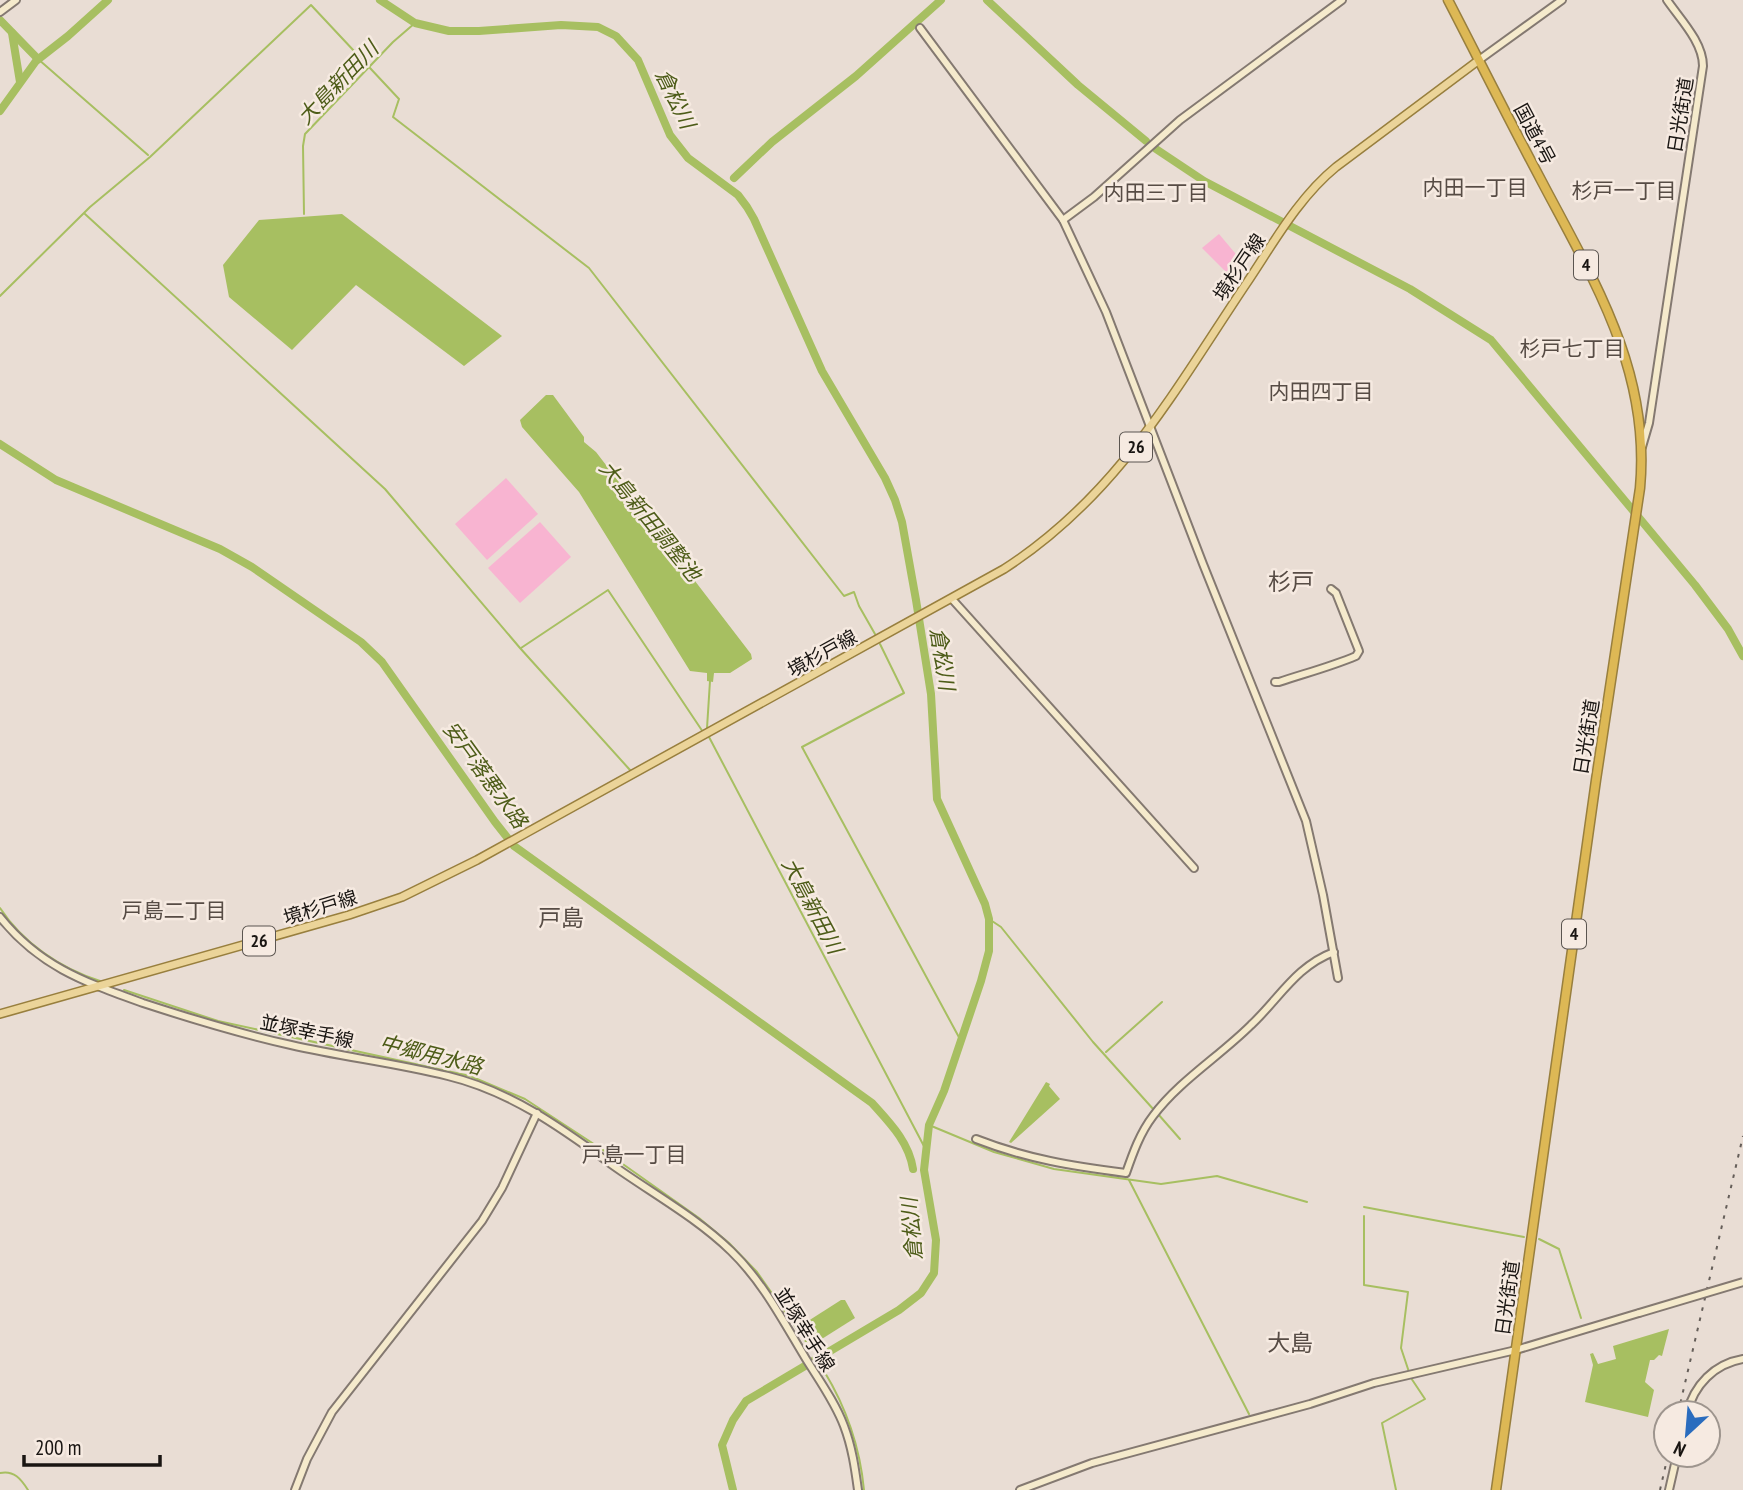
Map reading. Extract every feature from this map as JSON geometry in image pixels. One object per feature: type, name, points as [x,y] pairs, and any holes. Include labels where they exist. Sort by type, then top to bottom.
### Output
[{"type":"highway","name":"国道4号","points":[[1448,0],[1612,318],[1634,387],[1642,448]]},
{"type":"highway","name":"日光街道","points":[[1496,1490],[1636,514],[1642,448]]},
{"type":"main road","name":"境杉戸線","points":[[0,1014],[378,906],[444,878],[910,622],[1027,554],[1065,524],[1110,480],[1151,426],[1286,223],[1311,190],[1331,171],[1479,61]]},
{"type":"street","points":[[0,12],[16,0]]},
{"type":"street","points":[[1063,220],[1094,197],[1166,131],[1200,104],[1342,0]]},
{"type":"street","points":[[1479,61],[1562,0]]},
{"type":"street","name":"日光街道","points":[[1642,448],[1649,423],[1703,66],[1699,46],[1667,0]]},
{"type":"street","points":[[920,28],[1063,220],[1106,312],[1306,821],[1338,978]]},
{"type":"street","points":[[1275,682],[1311,670],[1320,671],[1356,656],[1359,650],[1336,593],[1331,589]]},
{"type":"street","points":[[952,598],[1194,868]]},
{"type":"street","name":"並塚幸手線","points":[[0,917],[39,957],[72,976],[97,986],[244,1034],[447,1076],[505,1096],[537,1113],[691,1220],[730,1250],[747,1268],[777,1308],[843,1423],[855,1464],[858,1490]]},
{"type":"street","points":[[976,1139],[1059,1165],[1126,1173],[1145,1128],[1160,1107],[1252,1024],[1292,978],[1322,956],[1334,952]]},
{"type":"street","points":[[122,995],[120,987],[124,979]]},
{"type":"street","points":[[295,1490],[307,1459],[332,1412],[482,1221],[502,1188],[537,1113]]},
{"type":"street","points":[[1020,1490],[1091,1463],[1297,1407],[1374,1383],[1516,1350],[1743,1282]]},
{"type":"street","points":[[1691,1399],[1707,1376],[1730,1362],[1743,1359]]},
{"type":"street","points":[[1669,1490],[1674,1469]]},
{"type":"shaded area","points":[[342,214],[502,336],[464,366],[356,285],[292,350],[229,297],[223,265],[259,220]]},
{"type":"shaded area","points":[[1219,234],[1240,259],[1226,272],[1202,248]]},
{"type":"shaded area","name":"大島新田調整池","points":[[546,395],[553,395],[584,437],[584,442],[596,452],[751,654],[752,659],[730,673],[714,673],[713,682],[707,681],[707,673],[690,671],[579,492],[522,427],[520,420]]},
{"type":"shaded area","points":[[506,478],[538,514],[487,560],[455,524]]},
{"type":"shaded area","points":[[540,522],[571,557],[520,603],[488,568]]},
{"type":"shaded area","points":[[1046,1082],[1060,1099],[1009,1142]]},
{"type":"shaded area","points":[[845,1300],[855,1318],[817,1342],[814,1341],[805,1323]]},
{"type":"shaded area","points":[[1669,1329],[1662,1356],[1650,1360],[1645,1382],[1654,1390],[1648,1417],[1585,1402],[1593,1365],[1590,1354],[1593,1353],[1598,1364],[1616,1359],[1613,1346]]},
{"type":"waterway","points":[[0,111],[36,61],[108,0]]},
{"type":"waterway","name":"倉松川","points":[[380,0],[415,23],[449,31],[561,25],[598,27],[616,36],[638,60],[670,135],[688,158],[738,195],[747,207],[822,371],[885,478],[902,522],[931,694],[937,799],[985,904],[989,919],[989,951],[981,981],[944,1091],[929,1125],[924,1170],[936,1240],[934,1273],[921,1293],[899,1310],[746,1401],[733,1420],[722,1445],[733,1490]]},
{"type":"waterway","points":[[734,178],[772,142],[856,76],[941,0]]},
{"type":"waterway","points":[[987,0],[1078,85],[1146,141]]},
{"type":"waterway","points":[[0,296],[90,207],[150,157],[311,5],[399,99],[393,117],[589,268],[844,596],[854,592],[875,634]]},
{"type":"waterway","name":"安戸落悪水路","points":[[0,20],[38,59]]},
{"type":"waterway","name":"大島新田川","points":[[304,214],[305,134],[393,42],[415,23]]},
{"type":"waterway","name":"安戸落悪水路","points":[[12,33],[20,82]]},
{"type":"waterway","points":[[38,59],[148,155]]},
{"type":"waterway","points":[[1156,149],[1204,181],[1410,289],[1491,340],[1695,585],[1728,629],[1743,656]]},
{"type":"waterway","points":[[85,214],[385,489],[520,648],[630,770]]},
{"type":"waterway","name":"安戸落悪水路","points":[[0,444],[56,480],[220,549],[252,567],[361,642],[382,662],[514,846],[872,1103],[903,1142],[913,1169]]},
{"type":"waterway","points":[[521,648],[608,590],[703,732]]},
{"type":"waterway","points":[[880,644],[904,693],[802,747],[961,1041]]},
{"type":"waterway","name":"大島新田川","points":[[707,728],[710,681]]},
{"type":"waterway","name":"大島新田川","points":[[709,737],[926,1150]]},
{"type":"waterway","name":"中郷用水路","points":[[0,908],[9,921],[44,953],[71,969],[100,981]]},
{"type":"waterway","points":[[989,919],[1001,927],[1093,1042],[1154,1110]]},
{"type":"waterway","name":"中郷用水路","points":[[124,990],[218,1021],[470,1076],[525,1099],[603,1150],[699,1218],[729,1243],[757,1272],[809,1346]]},
{"type":"waterway","points":[[1106,1052],[1162,1002]]},
{"type":"waterway","points":[[1158,1114],[1180,1139]]},
{"type":"waterway","points":[[929,1125],[994,1152],[1054,1169],[1161,1184],[1217,1176],[1307,1202]]},
{"type":"waterway","points":[[1129,1180],[1249,1414]]},
{"type":"waterway","points":[[1364,1207],[1524,1237]]},
{"type":"waterway","points":[[1364,1216],[1364,1285],[1408,1292],[1401,1348],[1411,1378],[1425,1399],[1382,1423],[1396,1490]]},
{"type":"waterway","points":[[1539,1239],[1559,1249],[1581,1318]]},
{"type":"waterway","name":"中郷用水路","points":[[824,1371],[851,1428],[864,1490]]},
{"type":"waterway","points":[[0,1473],[17,1476],[28,1490]]},
{"type":"railway","points":[[1681,1399],[1743,1136]]},
{"type":"railway","points":[[1660,1490],[1665,1469]]},
{"type":"district","name":"内田一丁目","points":[[1475,188]]},
{"type":"district","name":"杉戸一丁目","points":[[1624,191]]},
{"type":"district","name":"内田三丁目","points":[[1156,193]]},
{"type":"district","name":"杉戸七丁目","points":[[1572,349]]},
{"type":"district","name":"内田四丁目","points":[[1321,392]]},
{"type":"district","name":"杉戸","points":[[1291,582]]},
{"type":"district","name":"戸島二丁目","points":[[174,911]]},
{"type":"district","name":"戸島","points":[[561,918]]},
{"type":"district","name":"戸島一丁目","points":[[634,1155]]},
{"type":"district","name":"大島","points":[[1290,1343]]}]
